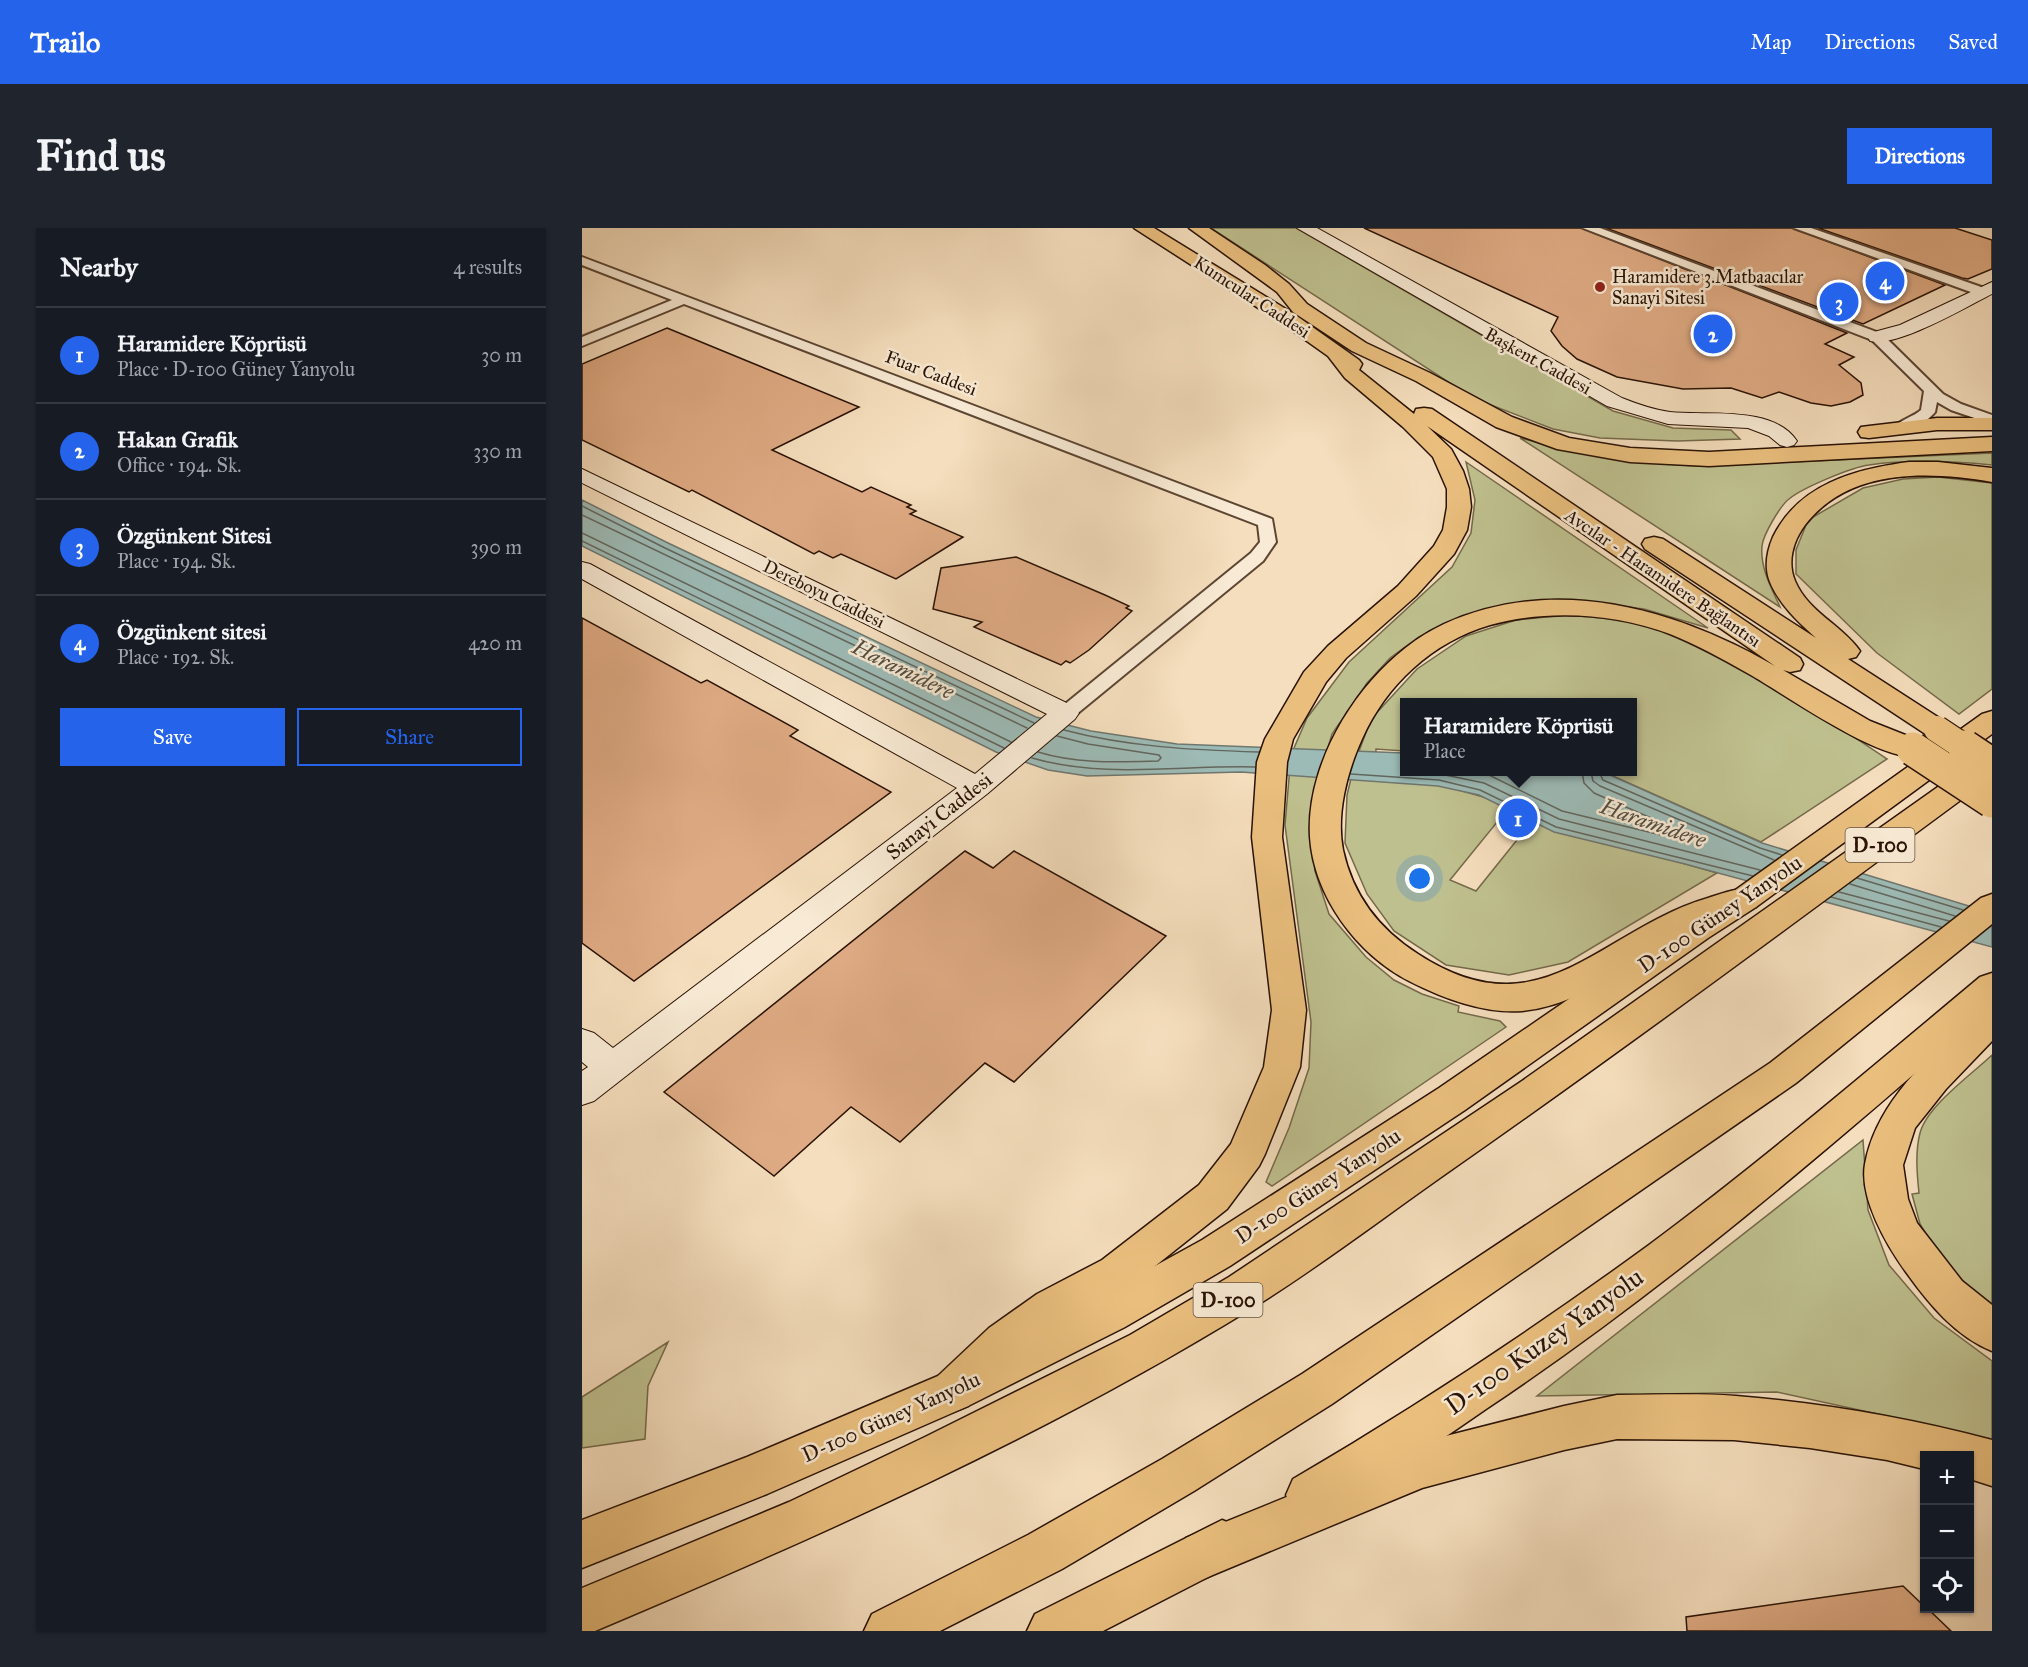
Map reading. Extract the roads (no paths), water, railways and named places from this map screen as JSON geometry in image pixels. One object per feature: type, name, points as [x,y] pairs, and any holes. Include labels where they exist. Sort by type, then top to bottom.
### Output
[{"type":"main road","points":[[1124,228],[1148,238],[1169,235]]},
{"type":"main road","points":[[1142,228],[1169,235],[1227,259],[1300,308]]},
{"type":"main road","points":[[1197,228],[1259,269],[1283,288],[1300,308],[1347,350],[1423,377],[1494,418],[1565,444],[1630,455],[1709,459],[1992,444]]},
{"type":"main road","name":"Kumcular Caddesi","points":[[1169,235],[1287,318],[1347,350]]},
{"type":"main road","points":[[953,1391],[1004,1342],[1052,1308],[1116,1273],[1213,1197],[1246,1154],[1282,1067],[1289,1010],[1267,837],[1272,762],[1279,739],[1314,678],[1337,652],[1407,591],[1438,557],[1455,530],[1459,507],[1452,471],[1443,454],[1411,422],[1352,374],[1347,350]]},
{"type":"main road","name":"Avcılar - Haramidere Bağlantısı","points":[[1347,350],[1526,460],[1992,764]]},
{"type":"main road","name":"Avcılar - Haramidere Bağlantısı","points":[[1347,350],[1500,468],[1992,801]]},
{"type":"main road","points":[[1565,444],[1685,450],[1739,447],[1937,423],[1992,424]]},
{"type":"main road","points":[[1936,729],[1806,613],[1782,581],[1777,561],[1786,535],[1798,515],[1813,500],[1845,483],[1872,475],[1914,469],[1949,469],[1992,475]]},
{"type":"main road","points":[[1745,899],[1686,918],[1615,962],[1558,988],[1522,997],[1487,994],[1444,983],[1411,969],[1385,950],[1362,927],[1340,891],[1326,841],[1327,809],[1334,771],[1343,746],[1362,710],[1394,670],[1438,638],[1461,626],[1493,617],[1538,611],[1589,609],[1608,610],[1645,618],[1705,640],[1764,671],[1868,732],[1888,742],[1913,749]]},
{"type":"main road","name":"D-100 Güney Yanyolu","points":[[582,1544],[751,1478],[953,1391],[1110,1313],[1216,1253],[1452,1099],[1696,929],[1745,899],[1992,720]]},
{"type":"main road","name":"D-100","points":[[582,1612],[805,1518],[941,1454],[1145,1349],[1244,1291],[1535,1092],[1992,764]]},
{"type":"main road","points":[[889,1631],[1045,1552],[1178,1475],[1317,1389],[1783,1073],[1992,906]]},
{"type":"main road","name":"D-100 Kuzey Yanyolu","points":[[1052,1631],[1203,1555],[1342,1476],[1459,1403],[1587,1314],[1778,1168],[1992,986]]},
{"type":"main road","points":[[1992,1018],[1934,1078],[1898,1121],[1884,1165],[1888,1199],[1901,1233],[1947,1295],[1992,1331]]},
{"type":"main road","points":[[1203,1555],[1422,1465],[1564,1428],[1617,1417],[1734,1418],[1810,1426],[1887,1438],[1944,1451]]},
{"type":"main road","points":[[1974,1458],[1992,1463]]},
{"type":"street","name":"Başkent Caddesi","points":[[1305,228],[1585,388],[1625,407],[1669,418],[1753,423],[1780,433],[1787,441]]},
{"type":"street","points":[[1589,228],[1858,332],[1877,337],[1907,329],[1988,290]]},
{"type":"street","points":[[1800,228],[1988,290]]},
{"type":"street","name":"Fuar Caddesi","points":[[582,261],[1266,522]]},
{"type":"street","points":[[582,342],[683,300]]},
{"type":"street","points":[[1877,337],[1938,397],[1956,407],[1992,420]]},
{"type":"street","points":[[1901,427],[1918,420],[1928,412],[1931,390]]},
{"type":"street","name":"Dereboyu Caddesi","points":[[582,475],[1066,713]]},
{"type":"street","name":"Sanayi Caddesi","points":[[582,1091],[977,788],[1257,557],[1268,542],[1266,522]]},
{"type":"street","points":[[582,568],[977,788]]},
{"type":"street","points":[[582,1044],[613,1067]]},
{"type":"water","name":"Haramidere","points":[[582,500],[1036,717],[1091,731],[1177,744],[1400,753],[1400,776],[1612,776],[1762,843],[1992,913],[1992,947],[1685,864],[1554,832],[1479,795],[1438,786],[1241,772],[1087,776],[1048,770],[996,752],[582,546]]},
{"type":"place","name":"Özgünkent sitesi","points":[[1885,281]]},
{"type":"place","name":"Haramidere 3.Matbaacılar Sanayi Sitesi","points":[[1600,287]]},
{"type":"place","name":"Özgünkent Sitesi","points":[[1839,302]]},
{"type":"place","name":"Hakan Grafik","points":[[1713,334]]},
{"type":"place","name":"Haramidere Köprüsü","points":[[1518,818]]}]
